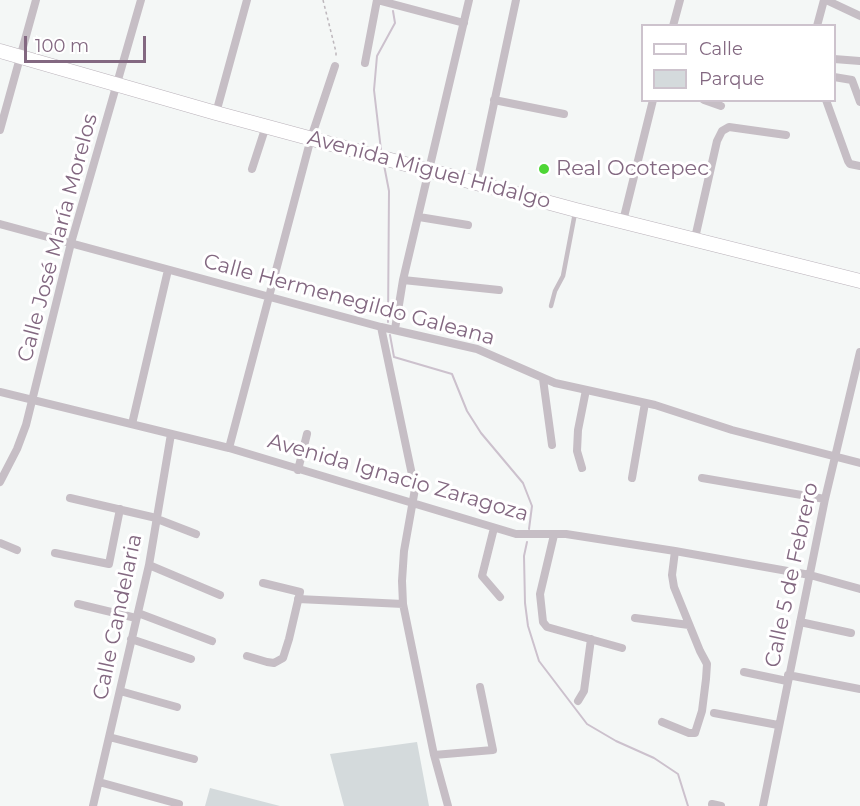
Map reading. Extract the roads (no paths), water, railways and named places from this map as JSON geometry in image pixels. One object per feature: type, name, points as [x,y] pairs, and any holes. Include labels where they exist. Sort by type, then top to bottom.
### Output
[{"type":"main road","name":"Avenida Miguel Hidalgo","points":[[0,51],[429,171],[860,281]]},
{"type":"street","points":[[0,130],[36,0]]},
{"type":"street","name":"Calle José María Morelos","points":[[0,482],[17,449],[33,400],[71,243],[141,0]]},
{"type":"street","points":[[216,113],[247,0]]},
{"type":"street","points":[[364,63],[377,0],[464,23]]},
{"type":"street","points":[[395,329],[403,280],[469,0]]},
{"type":"street","points":[[477,183],[516,0]]},
{"type":"street","points":[[674,24],[680,0]]},
{"type":"street","points":[[819,24],[825,0],[841,3],[860,15]]},
{"type":"street","points":[[836,59],[860,61]]},
{"type":"street","points":[[229,448],[311,138],[335,66]]},
{"type":"street","points":[[836,77],[852,80],[860,102]]},
{"type":"street","points":[[494,100],[564,114]]},
{"type":"street","points":[[623,221],[653,102]]},
{"type":"street","points":[[710,102],[721,106]]},
{"type":"street","points":[[827,102],[848,161],[850,164],[860,166]]},
{"type":"street","points":[[252,169],[266,126]]},
{"type":"street","points":[[695,238],[717,141],[722,131],[729,127],[786,135]]},
{"type":"street","points":[[418,217],[468,225]]},
{"type":"street","name":"Calle Hermenegildo Galeana","points":[[0,224],[381,327],[477,349],[543,379],[645,403],[732,430],[860,463]]},
{"type":"street","points":[[132,424],[168,270]]},
{"type":"street","points":[[403,280],[499,290]]},
{"type":"street","points":[[381,327],[415,489],[404,551],[403,604],[434,755],[448,806]]},
{"type":"street","name":"Calle 5 de Febrero","points":[[763,806],[825,499],[860,352]]},
{"type":"street","points":[[543,379],[552,445]]},
{"type":"street","points":[[582,468],[577,456],[577,440],[586,390]]},
{"type":"street","name":"Avenida Ignacio Zaragoza","points":[[0,392],[229,448],[516,534],[566,534],[675,551],[810,575],[860,589]]},
{"type":"street","points":[[632,478],[645,403]]},
{"type":"street","name":"Calle Candelaria","points":[[93,806],[149,565],[171,434]]},
{"type":"street","points":[[298,470],[307,434]]},
{"type":"street","points":[[702,478],[825,499]]},
{"type":"street","points":[[70,498],[157,518],[196,534]]},
{"type":"street","points":[[55,553],[109,564],[120,509]]},
{"type":"street","points":[[494,528],[482,576],[501,597]]},
{"type":"street","points":[[554,535],[540,594],[543,622],[547,627],[622,648]]},
{"type":"street","points":[[0,543],[17,550]]},
{"type":"street","points":[[662,722],[695,734],[702,711],[707,664],[688,625],[674,587],[672,575],[675,551]]},
{"type":"street","points":[[149,565],[220,595]]},
{"type":"street","points":[[247,656],[274,663],[282,658],[300,592],[263,583]]},
{"type":"street","points":[[298,599],[403,604]]},
{"type":"street","points":[[78,604],[137,616],[212,641]]},
{"type":"street","points":[[635,618],[688,625]]},
{"type":"street","points":[[800,622],[851,633]]},
{"type":"street","points":[[132,639],[191,659]]},
{"type":"street","points":[[578,701],[584,691],[591,639]]},
{"type":"street","points":[[744,672],[860,689]]},
{"type":"street","points":[[434,755],[493,750],[480,687]]},
{"type":"street","points":[[120,691],[177,707]]},
{"type":"street","points":[[714,713],[778,725]]},
{"type":"street","points":[[109,737],[194,759]]},
{"type":"street","points":[[99,782],[179,804]]},
{"type":"street","points":[[712,804],[721,806]]},
{"type":"lane","points":[[551,306],[555,291],[563,276],[576,210]]},
{"type":"waterway","points":[[381,150],[374,90],[377,56],[395,23],[393,11]]},
{"type":"waterway","points":[[384,165],[389,191],[388,322]]},
{"type":"waterway","points":[[390,335],[394,357],[452,374],[467,411],[481,433],[523,483],[532,506],[529,529]]},
{"type":"waterway","points":[[527,542],[524,556],[525,603],[528,626],[539,661],[587,724],[616,741],[654,758],[678,774],[688,806]]},
{"type":"place","name":"Real Ocotepec","points":[[544,169]]}]
